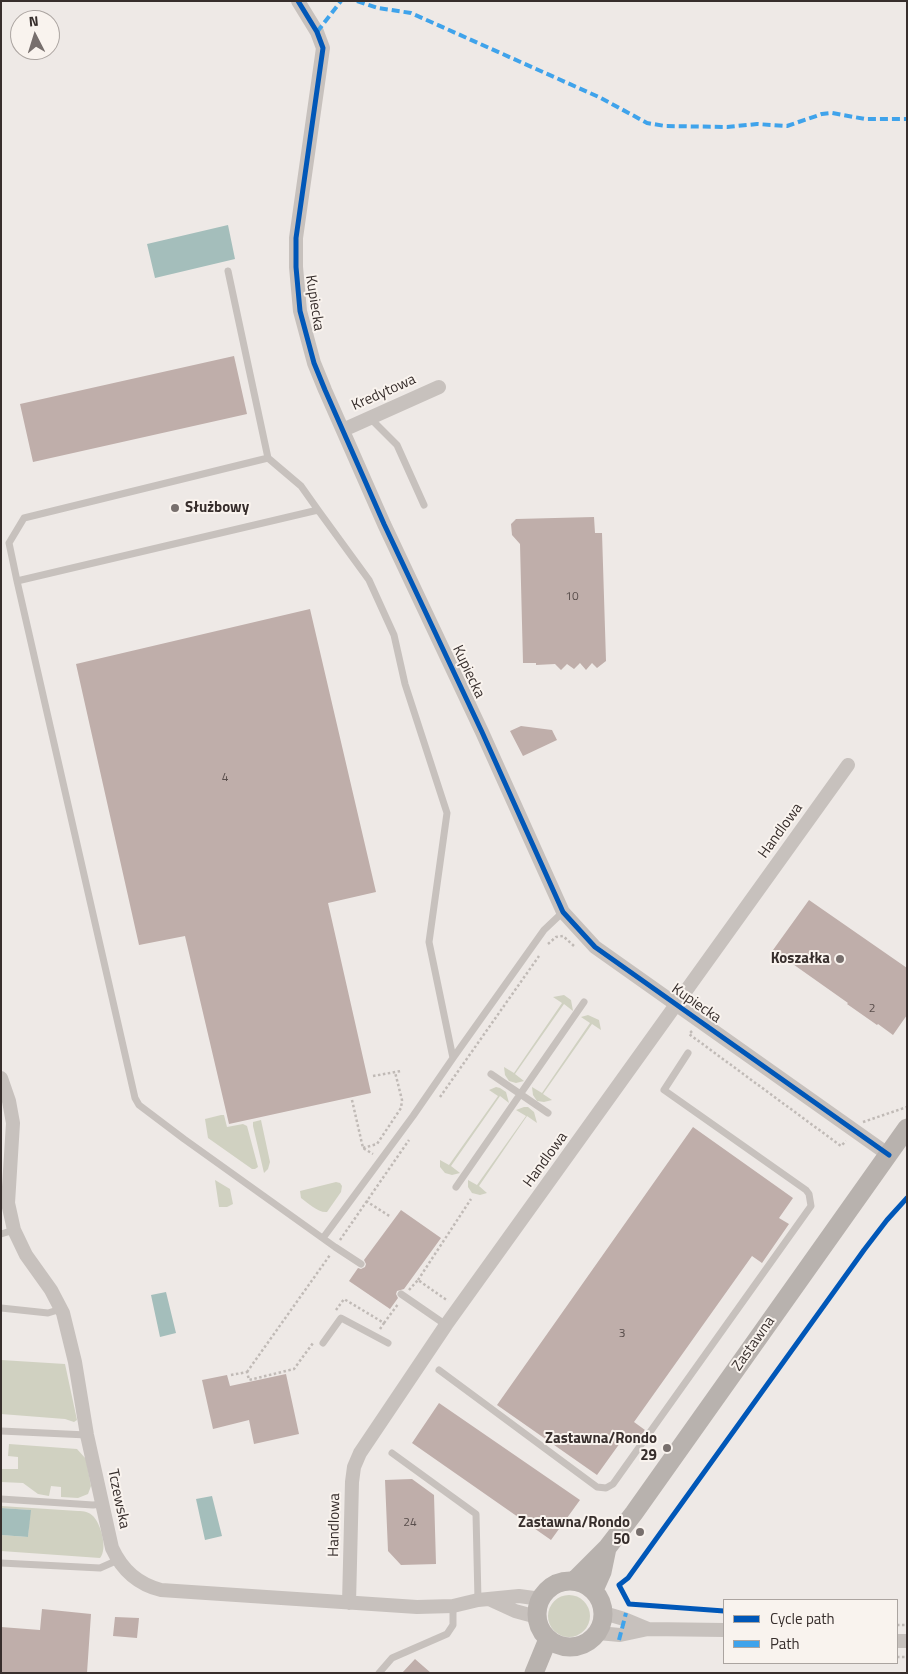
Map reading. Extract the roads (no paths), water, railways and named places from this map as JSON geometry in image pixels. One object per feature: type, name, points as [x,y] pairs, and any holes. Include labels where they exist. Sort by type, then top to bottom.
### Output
[{"type":"main road","name":"Zastawna","points":[[574,1581],[607,1548],[634,1513],[889,1155],[904,1137]]},
{"type":"main road","name":"Zastawna","points":[[594,1590],[602,1572],[607,1548]]},
{"type":"main road","points":[[574,1581],[585,1584],[594,1590],[602,1605],[604,1614],[598,1633],[589,1642],[577,1646],[557,1643],[543,1633],[537,1618],[538,1608],[541,1599],[549,1588],[561,1582],[574,1581]]},
{"type":"main road","points":[[534,1673],[557,1643]]},
{"type":"main road","points":[[540,1673],[558,1657],[557,1643]]},
{"type":"street","name":"Kupiecka","points":[[298,1],[317,32],[323,48],[296,238],[296,267],[300,311],[306,335],[325,390],[384,524],[482,732],[563,912],[591,942],[677,1006],[889,1155]]},
{"type":"street","name":"Kredytowa","points":[[343,430],[439,387]]},
{"type":"street","name":"Handlowa","points":[[349,1603],[352,1482],[354,1467],[360,1453],[446,1325],[677,1006],[848,765]]},
{"type":"street","name":"Tczewska","points":[[1,1078],[9,1101],[12,1123],[7,1232],[51,1290],[61,1309],[75,1362],[112,1548],[126,1571],[142,1584],[161,1590],[349,1603],[417,1607],[453,1606],[519,1596],[541,1599]]},
{"type":"street","points":[[485,1600],[537,1618]]},
{"type":"street","points":[[604,1614],[624,1619],[648,1629]]},
{"type":"street","points":[[598,1633],[620,1635],[648,1629],[723,1630]]},
{"type":"lane","points":[[228,271],[268,458],[301,486],[369,580],[394,635],[406,684],[446,813],[429,942],[453,1058]]},
{"type":"lane","points":[[369,418],[397,445],[424,505]]},
{"type":"lane","points":[[268,458],[24,518],[10,543],[17,581],[135,1098],[139,1105],[184,1139],[361,1264]]},
{"type":"lane","points":[[17,581],[318,510]]},
{"type":"lane","points":[[323,1238],[381,1160],[544,930],[563,912]]},
{"type":"lane","points":[[456,1186],[584,1002]]},
{"type":"lane","points":[[439,1370],[597,1487],[606,1488],[614,1484],[810,1206],[809,1194],[806,1190],[664,1090],[688,1053]]},
{"type":"lane","points":[[491,1074],[548,1113]]},
{"type":"lane","points":[[401,1294],[446,1325]]},
{"type":"lane","points":[[1,1308],[48,1313],[61,1309]]},
{"type":"lane","points":[[323,1343],[341,1318],[388,1343]]},
{"type":"lane","points":[[1,1431],[88,1435]]},
{"type":"lane","points":[[392,1453],[476,1514],[485,1600]]},
{"type":"lane","points":[[1,1499],[103,1504]]},
{"type":"lane","points":[[1,1563],[100,1568],[118,1560]]},
{"type":"lane","points":[[379,1673],[392,1658],[447,1634],[453,1625],[453,1606]]},
{"type":"water","points":[[228,225],[235,259],[155,278],[147,244]]},
{"type":"water","points":[[166,1292],[176,1333],[160,1337],[151,1295]]},
{"type":"water","points":[[212,1496],[222,1536],[205,1540],[196,1499]]},
{"type":"water","points":[[1,1508],[31,1510],[28,1537],[1,1535]]},
{"type":"place","name":"Służbowy","points":[[175,508]]},
{"type":"place","name":"Koszałka","points":[[840,959]]},
{"type":"place","name":"Zastawna/Rondo 29","points":[[667,1448]]},
{"type":"place","name":"Zastawna/Rondo 50","points":[[640,1532]]}]
